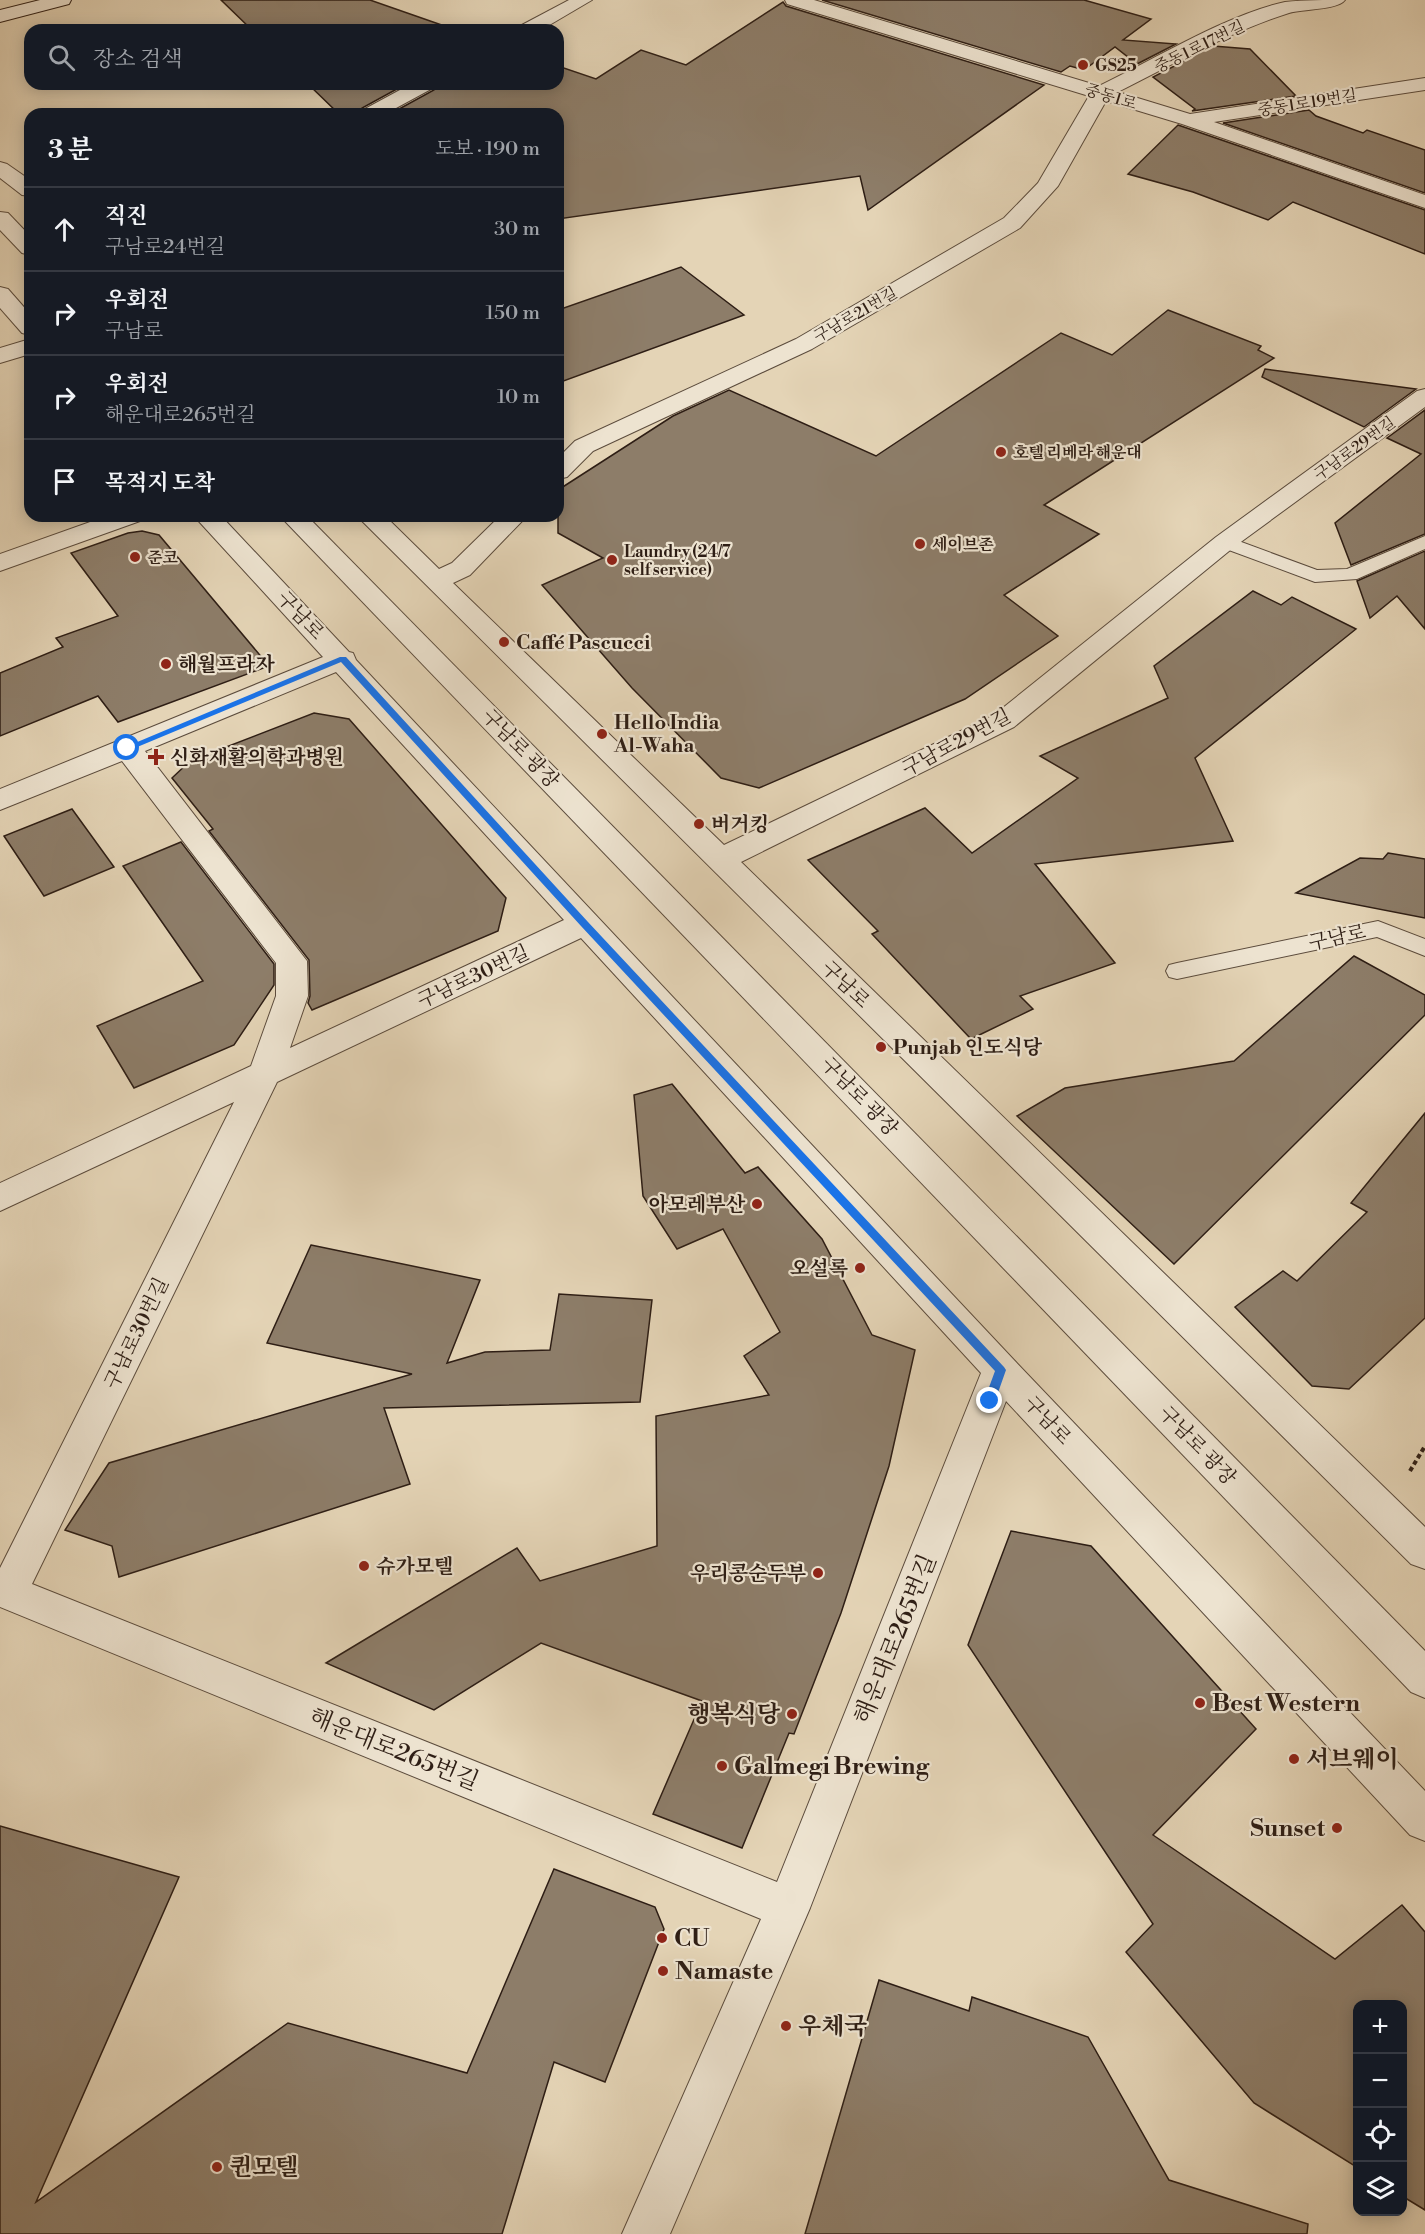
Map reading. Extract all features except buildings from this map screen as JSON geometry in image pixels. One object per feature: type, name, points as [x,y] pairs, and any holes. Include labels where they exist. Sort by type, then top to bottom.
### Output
[{"type":"street","points":[[0,16],[62,0]]},
{"type":"street","points":[[538,24],[583,0]]},
{"type":"street","name":"중동1로","points":[[794,0],[1189,120],[1425,202]]},
{"type":"street","name":"중동1로17번길","points":[[1101,93],[1234,27],[1286,4],[1336,0]]},
{"type":"street","name":"중동1로19번길","points":[[1189,120],[1425,84]]},
{"type":"street","points":[[381,108],[415,90]]},
{"type":"street","name":"구남로21번길","points":[[564,466],[584,446],[804,344],[1012,223],[1047,186],[1101,93]]},
{"type":"street","points":[[1,170],[24,186]]},
{"type":"street","points":[[0,218],[24,242]]},
{"type":"street","points":[[0,294],[24,321]]},
{"type":"street","points":[[0,356],[24,348]]},
{"type":"street","name":"구남로29번길","points":[[719,860],[1004,721],[1225,542],[1425,396]]},
{"type":"street","points":[[0,563],[114,522]]},
{"type":"street","name":"구남로","points":[[213,522],[343,659],[585,924],[1000,1370],[1425,1821]]},
{"type":"street","name":"구남로 광장","points":[[299,522],[660,890],[1425,1679]]},
{"type":"street","name":"구남로","points":[[375,522],[1425,1552]]},
{"type":"street","points":[[436,581],[461,569],[508,522]]},
{"type":"street","points":[[0,800],[343,659]]},
{"type":"street","points":[[127,748],[291,961],[292,996],[264,1075]]},
{"type":"street","name":"구남로30번길","points":[[0,1198],[585,924]]},
{"type":"street","name":"구남로30번길","points":[[4,1591],[264,1075]]},
{"type":"street","name":"해운대로265번길","points":[[646,2234],[788,1908],[1000,1370]]},
{"type":"street","name":"해운대로265번길","points":[[4,1591],[788,1908]]},
{"type":"lane","points":[[1225,542],[1315,576],[1350,575],[1425,542]]},
{"type":"lane","name":"구남로","points":[[1177,971],[1378,929],[1425,948]]},
{"type":"place","name":"GS25","points":[[1083,65]]},
{"type":"place","name":"호텔 리베라 해운대","points":[[1001,452]]},
{"type":"place","name":"세이브존","points":[[920,544]]},
{"type":"place","name":"준코","points":[[135,557]]},
{"type":"place","name":"Laundry (24/7 self service)","points":[[612,560]]},
{"type":"place","name":"Caffé Pascucci","points":[[504,642]]},
{"type":"place","name":"해월프라자","points":[[166,664]]},
{"type":"place","name":"Hello India Al-Waha","points":[[602,734]]},
{"type":"place","name":"신화재활의학과병원","points":[[156,757]]},
{"type":"place","name":"버거킹","points":[[699,824]]},
{"type":"place","name":"Punjab 인도식당","points":[[881,1047]]},
{"type":"place","name":"아모레부산","points":[[757,1204]]},
{"type":"place","name":"오설록","points":[[860,1268]]},
{"type":"place","name":"슈가모텔","points":[[364,1566]]},
{"type":"place","name":"우리콩순두부","points":[[818,1573]]},
{"type":"place","name":"Best Western","points":[[1200,1703]]},
{"type":"place","name":"행복식당","points":[[792,1714]]},
{"type":"place","name":"서브웨이","points":[[1294,1759]]},
{"type":"place","name":"Galmegi Brewing","points":[[722,1766]]},
{"type":"place","name":"Sunset","points":[[1337,1828]]},
{"type":"place","name":"CU","points":[[662,1938]]},
{"type":"place","name":"Namaste","points":[[663,1971]]},
{"type":"place","name":"우체국","points":[[786,2026]]},
{"type":"place","name":"퀸모텔","points":[[217,2167]]},
{"type":"route","points":[[127,748],[343,659],[585,924],[1000,1370],[990,1401]]}]
